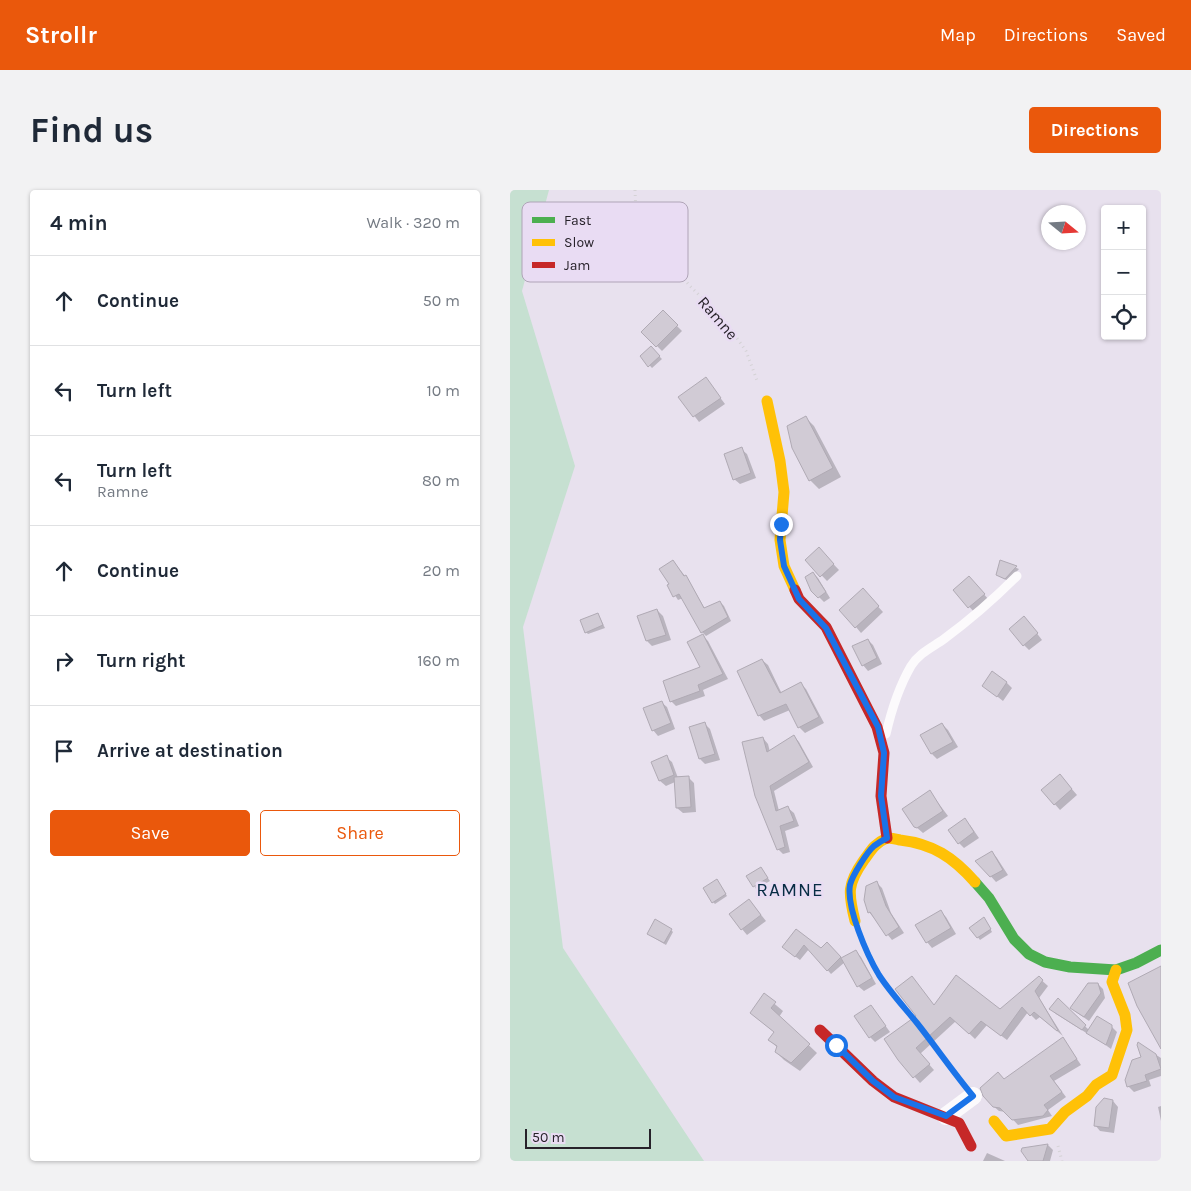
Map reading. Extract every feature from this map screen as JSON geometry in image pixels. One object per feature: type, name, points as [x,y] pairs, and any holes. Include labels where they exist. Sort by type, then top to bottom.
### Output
[{"type":"street","points":[[767,401],[780,461],[784,492],[780,540],[784,566],[799,599],[826,628],[878,727],[884,753],[881,796],[887,838]]},
{"type":"street","points":[[855,921],[850,902],[850,884],[874,846],[887,838],[911,841],[938,850],[960,865],[989,898],[1014,939],[1029,954],[1044,962],[1070,967],[1116,970],[1136,963],[1161,950]]},
{"type":"street","points":[[994,1121],[1006,1136],[1050,1129],[1065,1112],[1087,1096],[1096,1085],[1112,1075],[1127,1030],[1125,1015],[1112,982],[1116,970]]},
{"type":"street","points":[[820,1030],[873,1081],[894,1097],[946,1116],[959,1123],[971,1146]]},
{"type":"street","points":[[946,1116],[973,1096]]},
{"type":"lane","points":[[882,746],[889,719],[912,665],[920,655],[944,640],[992,601],[1017,576]]},
{"type":"path","name":"Ramne","points":[[687,282],[725,322],[746,351],[767,401]]},
{"type":"path","points":[[855,921],[879,974],[917,1022],[953,1073],[973,1096]]},
{"type":"green space","points":[[510,190],[549,190],[546,202],[522,202],[522,282],[524,282],[522,291],[575,466],[523,627],[563,948],[704,1161],[510,1161]]},
{"type":"building","points":[[663,310],[678,325],[656,347],[641,332]]},
{"type":"building","points":[[651,346],[660,356],[648,367],[640,356]]},
{"type":"building","points":[[706,377],[721,398],[693,417],[678,397]]},
{"type":"building","points":[[806,416],[833,468],[809,481],[792,448],[787,426]]},
{"type":"building","points":[[742,447],[751,473],[733,480],[724,454]]},
{"type":"building","points":[[819,547],[834,564],[820,577],[805,560]]},
{"type":"building","points":[[673,560],[684,576],[686,575],[704,608],[720,601],[728,617],[701,633],[679,594],[673,597],[667,585],[669,584],[659,569]]},
{"type":"building","points":[[1000,560],[1017,566],[1005,579],[996,575]]},
{"type":"building","points":[[813,572],[826,592],[818,598],[811,591],[805,577]]},
{"type":"building","points":[[969,576],[985,594],[968,608],[953,590]]},
{"type":"building","points":[[863,588],[879,606],[855,628],[839,610]]},
{"type":"building","points":[[657,609],[666,635],[646,641],[637,616]]},
{"type":"building","points":[[598,613],[603,625],[585,633],[580,620]]},
{"type":"building","points":[[1024,616],[1038,633],[1023,646],[1009,629]]},
{"type":"building","points":[[703,634],[723,674],[698,685],[700,691],[670,702],[663,681],[700,667],[687,642]]},
{"type":"building","points":[[868,639],[877,658],[862,666],[852,646]]},
{"type":"building","points":[[762,659],[780,693],[801,682],[819,717],[798,728],[786,704],[758,716],[737,671]]},
{"type":"building","points":[[992,671],[1007,682],[997,697],[982,686]]},
{"type":"building","points":[[662,701],[671,723],[652,731],[643,708]]},
{"type":"building","points":[[705,722],[715,754],[699,759],[689,727]]},
{"type":"building","points":[[942,723],[953,742],[931,754],[920,735]]},
{"type":"building","points":[[794,735],[809,762],[770,786],[776,811],[788,806],[794,821],[780,826],[785,847],[777,850],[755,796],[742,742],[763,737],[767,752]]},
{"type":"building","points":[[667,755],[674,775],[659,781],[651,762]]},
{"type":"building","points":[[1060,774],[1072,789],[1054,805],[1041,790]]},
{"type":"building","points":[[689,776],[691,807],[676,808],[674,777]]},
{"type":"building","points":[[930,790],[943,811],[917,828],[914,827],[902,809]]},
{"type":"building","points":[[965,818],[974,832],[958,844],[948,830]]},
{"type":"building","points":[[992,851],[1003,870],[990,877],[975,861]]},
{"type":"building","points":[[761,867],[768,878],[753,887],[746,876]]},
{"type":"building","points":[[717,879],[726,894],[712,903],[703,888]]},
{"type":"building","points":[[877,881],[886,906],[899,927],[886,936],[870,912],[868,913],[864,900],[866,886]]},
{"type":"building","points":[[749,899],[761,915],[741,930],[729,914]]},
{"type":"building","points":[[941,910],[951,928],[926,943],[915,925]]},
{"type":"building","points":[[984,917],[991,929],[977,938],[969,928]]},
{"type":"building","points":[[655,919],[672,929],[664,943],[647,934]]},
{"type":"building","points":[[796,929],[821,948],[827,942],[841,957],[827,971],[804,945],[795,957],[782,947]]},
{"type":"building","points":[[856,950],[872,978],[857,987],[841,958]]},
{"type":"building","points":[[1161,966],[1161,1049],[1137,1006],[1128,983]]},
{"type":"building","points":[[956,975],[1000,1009],[1039,976],[1043,980],[1035,991],[1058,1030],[1034,1012],[1030,1016],[1022,1007],[1001,1036],[981,1021],[969,1034],[950,1017],[916,1048],[930,1064],[913,1078],[884,1039],[916,1016],[895,989],[912,976],[934,1005]]},
{"type":"building","points":[[1088,983],[1098,983],[1101,993],[1084,1017],[1070,1008]]},
{"type":"building","points":[[764,993],[776,1002],[771,1008],[810,1044],[791,1063],[775,1052],[777,1046],[768,1040],[774,1032],[750,1013]]},
{"type":"building","points":[[1058,998],[1086,1025],[1082,1030],[1049,1009]]},
{"type":"building","points":[[871,1005],[886,1026],[869,1038],[854,1016]]},
{"type":"building","points":[[1097,1016],[1112,1025],[1106,1045],[1086,1033]]},
{"type":"building","points":[[1063,1037],[1077,1059],[1050,1076],[1062,1092],[1044,1105],[1048,1110],[1043,1116],[1012,1120],[1000,1108],[993,1107],[983,1096],[980,1088],[998,1072],[1004,1079]]},
{"type":"building","points":[[1138,1042],[1156,1054],[1161,1069],[1145,1075],[1147,1081],[1127,1087],[1125,1080],[1132,1060],[1141,1057],[1137,1045]]},
{"type":"building","points":[[1104,1098],[1113,1100],[1109,1128],[1094,1126],[1096,1107]]},
{"type":"building","points":[[1048,1144],[1043,1161],[1028,1161],[1021,1151],[1022,1148]]},
{"type":"traffic: fast","points":[[975,882],[989,898],[1014,939],[1029,954],[1045,962],[1070,967],[1116,970],[1136,963],[1161,950]]},
{"type":"traffic: slow","points":[[767,401],[780,461],[784,492],[780,540],[784,566],[795,590]]},
{"type":"traffic: slow","points":[[855,921],[850,896],[854,876],[871,851],[878,843],[887,838],[912,842],[932,848],[959,865],[975,882]]},
{"type":"traffic: slow","points":[[994,1121],[1006,1136],[1050,1129],[1065,1112],[1087,1096],[1096,1085],[1112,1075],[1127,1030],[1125,1015],[1112,982],[1116,970]]},
{"type":"traffic: jam","points":[[795,590],[799,599],[826,627],[877,727],[884,753],[881,796],[887,838]]},
{"type":"traffic: jam","points":[[820,1030],[873,1081],[894,1097],[959,1123],[971,1146]]},
{"type":"district","name":"RAMNE","points":[[790,890]]},
{"type":"route","points":[[781,524],[780,540],[784,566],[799,599],[826,628],[878,727],[884,753],[881,796],[887,838],[874,846],[850,884],[850,902],[855,921],[879,974],[917,1022],[953,1073],[973,1096],[946,1116],[894,1097],[873,1081],[836,1045]]}]
